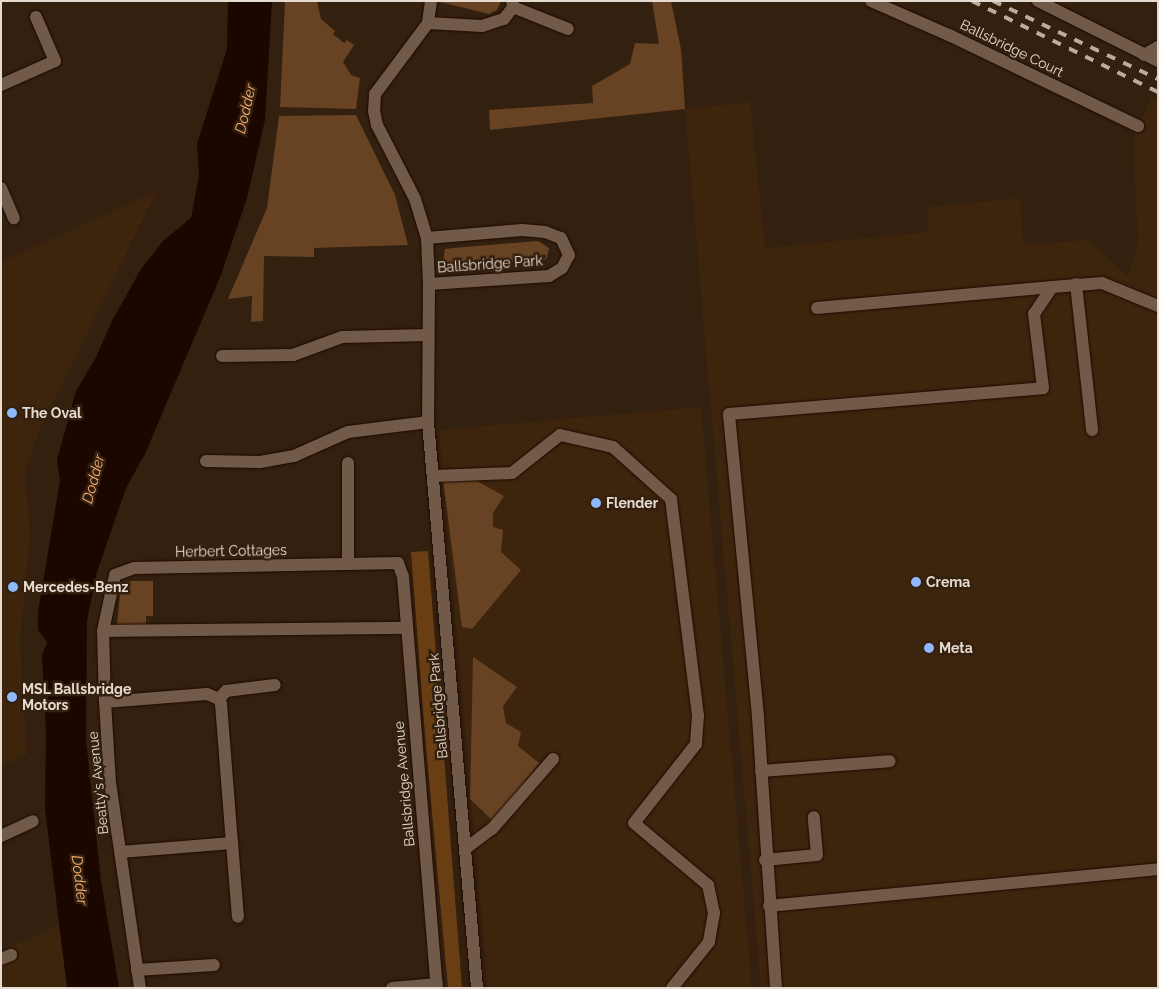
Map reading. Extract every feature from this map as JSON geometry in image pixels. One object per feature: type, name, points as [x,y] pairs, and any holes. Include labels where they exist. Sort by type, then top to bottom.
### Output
[{"type":"street","name":"Ballsbridge Park","points":[[431,1],[428,23],[375,94],[374,111],[381,133],[415,199],[427,238],[429,284],[428,422],[477,988]]},
{"type":"street","name":"Ballsbridge Court","points":[[872,1],[949,35],[1138,126]]},
{"type":"street","points":[[1038,1],[1158,61]]},
{"type":"street","points":[[428,23],[482,26],[504,19],[513,4],[568,29]]},
{"type":"street","points":[[1,85],[55,61],[36,17]]},
{"type":"street","points":[[1144,55],[1158,47]]},
{"type":"street","points":[[1,188],[14,218]]},
{"type":"street","name":"Ballsbridge Park","points":[[427,238],[522,230],[545,232],[560,238],[569,255],[562,268],[549,276],[429,284]]},
{"type":"street","points":[[817,308],[1102,283],[1158,306]]},
{"type":"street","points":[[1076,284],[1092,430]]},
{"type":"street","points":[[776,988],[765,860],[761,771],[729,414],[1043,388],[1034,314],[1052,287]]},
{"type":"street","points":[[222,356],[293,356],[342,337],[428,335]]},
{"type":"street","points":[[206,461],[260,462],[294,456],[348,432],[428,422]]},
{"type":"street","points":[[433,476],[512,473],[560,435],[613,447],[671,500],[698,715],[696,744],[634,823],[708,885],[714,913],[710,942],[672,988]]},
{"type":"street","points":[[348,463],[348,564]]},
{"type":"street","name":"Herbert Cottages","points":[[115,575],[134,568],[398,563],[402,577]]},
{"type":"street","name":"Beatty's Avenue","points":[[115,575],[103,630],[105,702],[110,783],[140,988]]},
{"type":"street","name":"Ballsbridge Avenue","points":[[402,577],[437,986]]},
{"type":"street","points":[[103,630],[406,628]]},
{"type":"street","points":[[238,916],[219,699],[226,691],[275,685]]},
{"type":"street","points":[[105,702],[207,694],[219,699]]},
{"type":"street","points":[[465,849],[492,829],[553,759]]},
{"type":"street","points":[[761,771],[890,761]]},
{"type":"street","points":[[765,860],[817,855],[814,818]]},
{"type":"street","points":[[1,836],[32,821]]},
{"type":"street","points":[[120,852],[232,843]]},
{"type":"street","points":[[769,906],[1158,869]]},
{"type":"street","points":[[137,970],[214,965]]},
{"type":"street","points":[[392,988],[437,986]]},
{"type":"shaded area","points":[[285,1],[317,1],[321,19],[335,31],[333,34],[344,43],[347,40],[354,45],[343,62],[351,75],[360,78],[356,109],[280,107]]},
{"type":"shaded area","points":[[436,1],[501,1],[497,10],[489,14]]},
{"type":"shaded area","points":[[652,1],[671,1],[681,49],[685,109],[490,130],[489,110],[593,103],[592,86],[630,64],[635,43],[659,44]]},
{"type":"shaded area","points":[[1151,97],[1158,100],[1158,988],[761,988],[685,109],[750,102],[765,248],[928,232],[927,207],[1020,198],[1023,245],[1089,240],[1128,277],[1138,243],[1133,138]]},
{"type":"shaded area","points":[[356,115],[395,195],[408,245],[314,248],[314,257],[264,256],[263,321],[251,322],[252,296],[228,299],[267,208],[279,116]]},
{"type":"shaded area","points":[[157,191],[40,429],[25,471],[30,534],[20,640],[27,754],[1,766],[1,258],[3,261]]},
{"type":"shaded area","points":[[538,241],[549,248],[547,258],[542,261],[451,267],[443,262],[445,249]]},
{"type":"shaded area","points":[[701,407],[752,988],[488,988],[439,430]]},
{"type":"shaded area","points":[[468,476],[504,496],[493,513],[493,527],[503,530],[501,552],[521,570],[472,629],[462,627],[443,479]]},
{"type":"shaded area","points":[[428,551],[462,988],[448,988],[425,735],[411,552]]},
{"type":"shaded area","points":[[128,581],[153,581],[153,616],[146,616],[146,625],[117,625],[121,584]]},
{"type":"shaded area","points":[[473,657],[517,687],[503,706],[506,723],[521,732],[518,746],[539,763],[493,821],[470,799]]},
{"type":"shaded area","points":[[60,925],[67,988],[1,988],[1,951]]},
{"type":"water","name":"Dodder","points":[[228,1],[272,1],[265,120],[247,198],[221,275],[145,454],[126,488],[97,572],[87,620],[86,739],[101,881],[119,988],[67,988],[45,809],[46,732],[42,656],[47,642],[38,630],[38,612],[60,481],[57,460],[76,391],[96,357],[112,321],[141,269],[163,241],[191,218],[199,175],[197,144],[227,49]]},
{"type":"railway","points":[[972,1],[1158,92]]},
{"type":"railway","points":[[993,1],[1158,79]]},
{"type":"place","name":"The Oval","points":[[12,413]]},
{"type":"place","name":"Flender","points":[[596,503]]},
{"type":"place","name":"Crema","points":[[916,582]]},
{"type":"place","name":"Mercedes-Benz","points":[[13,587]]},
{"type":"place","name":"Meta","points":[[929,648]]},
{"type":"place","name":"MSL Ballsbridge Motors","points":[[12,697]]}]
